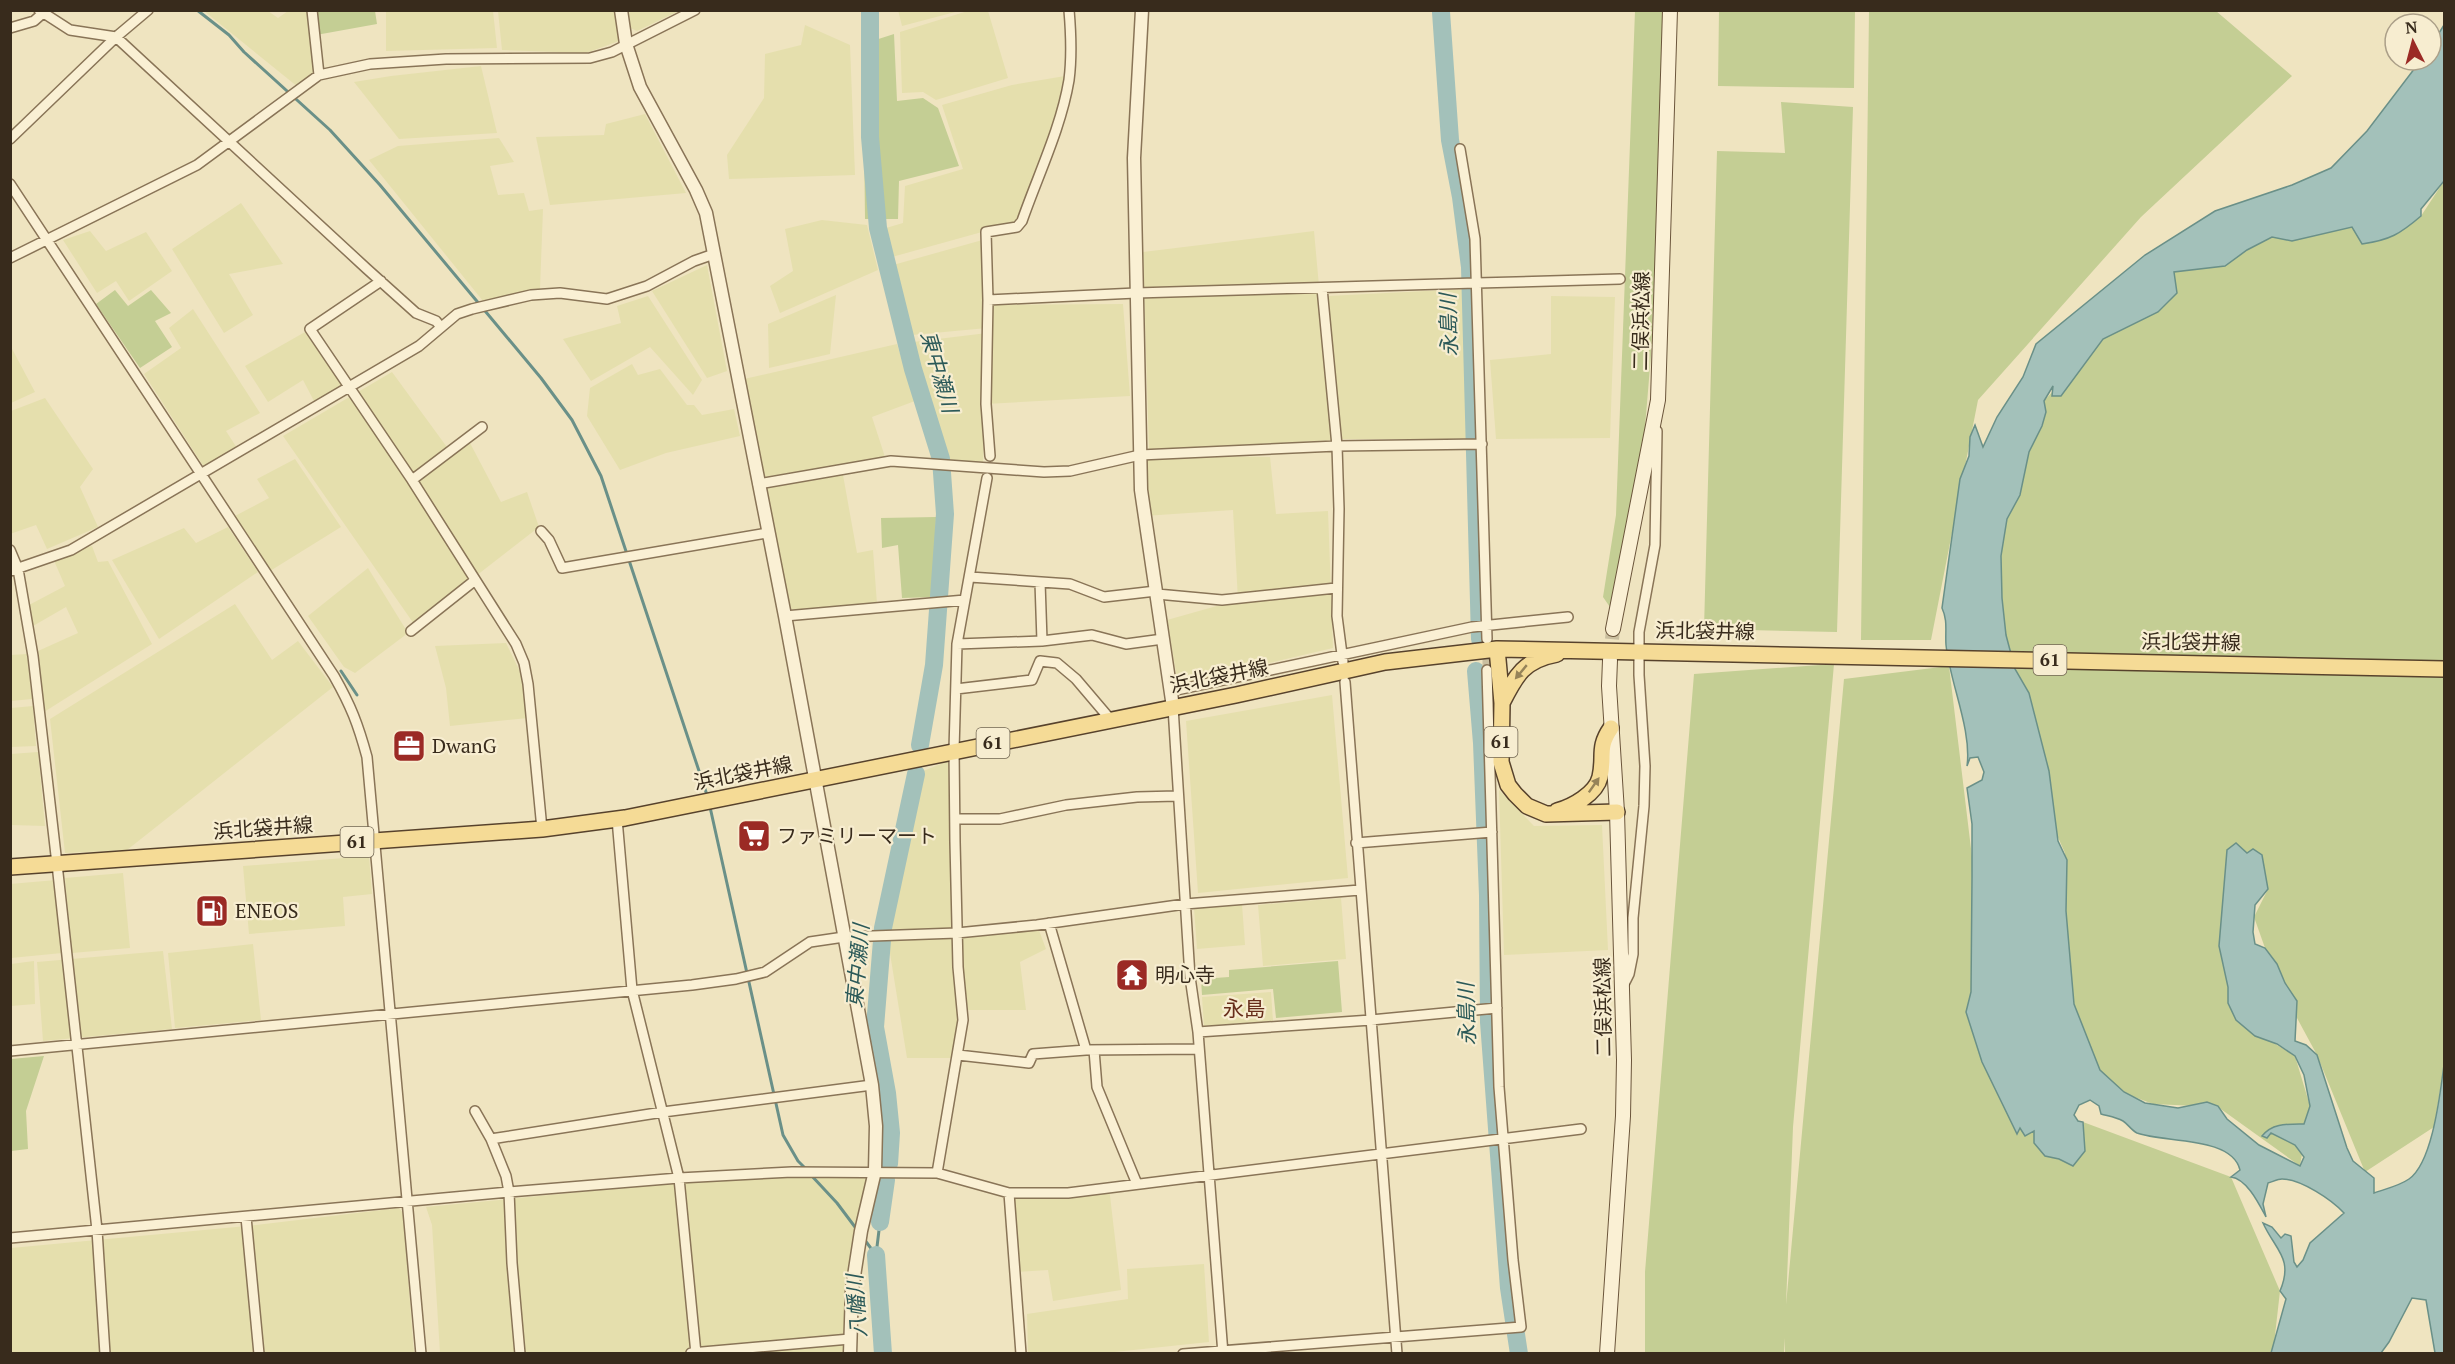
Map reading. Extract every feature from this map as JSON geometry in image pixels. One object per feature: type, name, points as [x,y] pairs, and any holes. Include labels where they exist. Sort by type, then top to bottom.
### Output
[{"type":"main road","name":"二俣浜松線","points":[[1613,629],[1656,414],[1661,340],[1670,10]]},
{"type":"main road","name":"浜北袋井線","points":[[10,867],[542,829],[617,819],[814,781],[1385,662],[1492,644],[1593,651],[2445,669]]},
{"type":"main road","name":"61","points":[[1492,644],[1502,703],[1501,762],[1508,785],[1527,806],[1546,814]]},
{"type":"main road","points":[[1502,703],[1518,673],[1530,662],[1554,655],[1593,651]]},
{"type":"main road","name":"二俣浜松線","points":[[1607,1353],[1623,1116],[1623,986],[1610,660]]},
{"type":"main road","points":[[1546,814],[1571,807],[1588,794],[1600,779],[1602,740],[1611,728]]},
{"type":"main road","points":[[1546,814],[1617,812]]},
{"type":"street","points":[[10,139],[116,37],[148,10]]},
{"type":"street","points":[[312,10],[319,75]]},
{"type":"street","points":[[621,10],[626,44],[640,87],[696,190],[706,213],[767,533],[785,615],[872,1085],[876,1125],[875,1171],[860,1237],[852,1289],[850,1353]]},
{"type":"street","points":[[10,258],[197,165],[319,75],[381,63],[446,59],[590,58],[612,52],[695,10]]},
{"type":"street","points":[[990,456],[986,404],[988,300],[986,232],[1017,227],[1022,221],[1064,104],[1070,69],[1069,10]]},
{"type":"street","points":[[1142,10],[1134,158],[1140,490],[1172,691],[1190,977],[1198,1032],[1223,1352]]},
{"type":"street","points":[[10,28],[34,21],[41,12],[70,30],[116,37],[416,313],[436,321],[440,326]]},
{"type":"street","points":[[1460,149],[1475,239],[1473,284],[1478,389],[1477,444],[1487,625],[1492,644]]},
{"type":"street","points":[[10,184],[334,676],[352,709],[367,757],[421,1353]]},
{"type":"street","points":[[14,570],[72,550],[419,346],[457,314],[531,295],[560,293],[607,299],[647,286],[694,261],[714,254]]},
{"type":"street","points":[[988,300],[1136,293],[1620,279]]},
{"type":"street","points":[[381,281],[310,329],[412,480],[516,644],[524,663],[528,684],[542,829]]},
{"type":"street","points":[[1322,288],[1337,446],[1339,509],[1336,588],[1343,658]]},
{"type":"street","points":[[1623,986],[1629,974],[1633,954],[1633,918],[1644,806],[1646,766],[1639,675],[1648,651],[1640,632],[1655,545],[1656,414]]},
{"type":"street","points":[[412,480],[482,427]]},
{"type":"street","points":[[758,484],[891,461],[1044,472],[1070,471],[1140,454],[1337,446],[1477,444]]},
{"type":"street","points":[[937,1173],[963,1020],[957,933],[955,819],[957,644],[987,478]]},
{"type":"street","points":[[542,531],[549,540],[562,568],[767,533]]},
{"type":"street","points":[[10,550],[33,656],[97,1230],[105,1353]]},
{"type":"street","points":[[970,577],[1071,584],[1104,597],[1156,592],[1239,600],[1336,588]]},
{"type":"street","points":[[411,631],[474,581]]},
{"type":"street","points":[[1040,582],[1042,641]]},
{"type":"street","points":[[785,615],[965,600]]},
{"type":"street","points":[[1172,691],[1343,658],[1472,627],[1568,617]]},
{"type":"street","points":[[957,644],[1042,641],[1092,635],[1126,644],[1164,639]]},
{"type":"street","points":[[956,689],[1032,680],[1040,661],[1057,663],[1076,679],[1110,719]]},
{"type":"street","points":[[1183,1353],[1223,1352],[1521,1327],[1513,1260],[1499,1087],[1489,832],[1487,670]]},
{"type":"street","points":[[1345,682],[1397,1353]]},
{"type":"street","points":[[955,819],[1000,819],[1066,805],[1137,797],[1177,796]]},
{"type":"street","points":[[617,819],[632,990],[679,1178],[696,1353]]},
{"type":"street","points":[[1356,843],[1489,832]]},
{"type":"street","points":[[10,1051],[742,978],[765,972],[810,942],[844,937],[957,933],[1185,904],[1360,890]]},
{"type":"street","points":[[1049,923],[1090,1050],[1097,1087],[1137,1184]]},
{"type":"street","points":[[1198,1032],[1371,1020],[1497,1008]]},
{"type":"street","points":[[958,1055],[1029,1064],[1033,1054],[1090,1050],[1199,1049]]},
{"type":"street","points":[[491,1139],[663,1112],[872,1085]]},
{"type":"street","points":[[475,1111],[491,1139],[506,1176],[509,1192],[512,1263],[520,1353]]},
{"type":"street","points":[[10,1238],[509,1192],[679,1178],[800,1172],[937,1173],[1009,1193],[1068,1192],[1581,1129]]},
{"type":"street","points":[[1009,1193],[1021,1353]]},
{"type":"street","points":[[246,1217],[259,1353]]},
{"type":"street","points":[[690,1353],[850,1339]]},
{"type":"shaded area","points":[[898,10],[959,10],[959,11],[902,26]]},
{"type":"shaded area","points":[[971,10],[988,11],[1008,78],[936,100],[923,92],[902,93],[900,32]]},
{"type":"shaded area","points":[[204,11],[268,11],[278,18],[288,11],[307,11],[317,72],[298,87]]},
{"type":"shaded area","points":[[386,11],[493,11],[497,48],[386,51]]},
{"type":"shaded area","points":[[498,11],[617,11],[621,37],[619,41],[586,53],[502,50]]},
{"type":"shaded area","points":[[626,11],[679,11],[637,31],[628,27]]},
{"type":"shaded area","points":[[805,25],[850,45],[855,175],[729,179],[727,155],[764,98],[765,54],[801,45]]},
{"type":"shaded area","points":[[481,66],[497,133],[399,139],[354,82],[391,76]]},
{"type":"shaded area","points":[[1065,76],[1059,107],[1022,221],[892,257],[886,228],[903,223],[905,186],[963,169],[942,105],[1012,85]]},
{"type":"shaded area","points":[[645,114],[686,193],[550,205],[536,137],[604,135],[606,124]]},
{"type":"shaded area","points":[[499,138],[514,162],[490,166],[498,195],[524,193],[529,211],[543,209],[540,289],[483,301],[369,160],[398,146]]},
{"type":"shaded area","points":[[241,203],[283,264],[229,274],[253,315],[224,333],[172,249]]},
{"type":"shaded area","points":[[822,220],[867,225],[878,270],[780,313],[770,286],[793,271],[785,229]]},
{"type":"shaded area","points":[[90,231],[106,251],[146,232],[172,271],[129,301],[116,281],[97,293],[63,240]]},
{"type":"shaded area","points":[[1314,231],[1333,440],[1149,450],[1143,252]]},
{"type":"shaded area","points":[[986,239],[987,305],[1123,304],[1130,396],[986,404],[986,381],[983,462],[948,460],[913,342],[987,333],[987,328],[912,335],[893,265]]},
{"type":"shaded area","points":[[707,265],[727,371],[707,378],[652,291]]},
{"type":"shaded area","points":[[1465,289],[1469,439],[1340,439],[1328,296]]},
{"type":"shaded area","points":[[836,295],[830,354],[769,368],[768,324]]},
{"type":"shaded area","points":[[648,296],[702,380],[693,395],[650,347],[591,381],[563,339],[621,323],[617,306]]},
{"type":"shaded area","points":[[1551,296],[1615,297],[1610,438],[1496,439],[1490,360],[1551,354]]},
{"type":"shaded area","points":[[193,309],[260,413],[226,431],[237,448],[204,467],[144,374],[181,348],[169,328]]},
{"type":"shaded area","points":[[305,332],[342,386],[314,401],[303,380],[268,402],[245,366]]},
{"type":"shaded area","points":[[897,344],[915,401],[872,417],[885,457],[764,477],[744,379]]},
{"type":"shaded area","points":[[10,345],[35,392],[11,403],[10,403]]},
{"type":"shaded area","points":[[632,364],[638,375],[660,369],[687,405],[694,405],[702,415],[734,409],[740,436],[666,453],[620,470],[587,416],[590,388]]},
{"type":"shaded area","points":[[392,372],[452,454],[470,443],[501,502],[527,492],[539,527],[414,624],[283,436]]},
{"type":"shaded area","points":[[45,398],[93,469],[80,487],[98,527],[47,549],[36,525],[10,534],[11,411]]},
{"type":"shaded area","points":[[1140,455],[1270,457],[1276,514],[1328,511],[1333,648],[1178,684],[1167,620],[1238,600],[1233,510],[1144,516]]},
{"type":"shaded area","points":[[295,459],[341,527],[270,571],[235,516],[269,498],[257,479]]},
{"type":"shaded area","points":[[843,475],[857,553],[873,550],[877,604],[789,610],[764,489]]},
{"type":"shaded area","points":[[228,527],[258,572],[159,639],[112,560],[184,528],[196,543]]},
{"type":"shaded area","points":[[92,546],[98,562],[108,561],[152,644],[44,712],[38,651],[78,633],[66,607],[33,626],[29,605],[65,586],[52,556]]},
{"type":"shaded area","points":[[368,568],[408,633],[355,673],[344,667],[308,616]]},
{"type":"shaded area","points":[[235,604],[272,660],[298,641],[333,687],[127,850],[65,853],[50,719]]},
{"type":"shaded area","points":[[506,643],[524,680],[528,718],[450,726],[446,688],[435,646]]},
{"type":"shaded area","points":[[27,654],[32,699],[11,701],[11,655]]},
{"type":"shaded area","points":[[1332,695],[1348,878],[1198,893],[1186,721]]},
{"type":"shaded area","points":[[33,706],[36,746],[11,747],[11,708]]},
{"type":"shaded area","points":[[38,752],[45,826],[11,825],[11,754]]},
{"type":"shaded area","points":[[948,761],[957,932],[1037,925],[1046,949],[1020,962],[1026,1010],[968,1010],[960,951],[963,1020],[953,1058],[907,1058],[887,935],[916,774]]},
{"type":"shaded area","points":[[1499,790],[1534,826],[1602,825],[1608,950],[1504,955]]},
{"type":"shaded area","points":[[369,856],[372,894],[343,897],[345,926],[249,934],[243,866]]},
{"type":"shaded area","points":[[123,873],[130,948],[72,953],[65,878]]},
{"type":"shaded area","points":[[56,880],[62,953],[11,958],[10,884]]},
{"type":"shaded area","points":[[1341,898],[1346,959],[1263,966],[1258,905]]},
{"type":"shaded area","points":[[1242,904],[1245,945],[1197,949],[1194,908]]},
{"type":"shaded area","points":[[253,944],[261,1020],[175,1028],[168,953]]},
{"type":"shaded area","points":[[163,951],[172,1029],[43,1041],[37,962]]},
{"type":"shaded area","points":[[34,961],[35,1004],[11,1006],[11,964]]},
{"type":"shaded area","points":[[1271,992],[1273,1021],[1204,1026],[1202,997]]},
{"type":"shaded area","points":[[875,1171],[850,1333],[850,1353],[440,1353],[432,1225],[426,1207],[675,1183]]},
{"type":"shaded area","points":[[1109,1187],[1121,1290],[1053,1301],[1048,1270],[1015,1272],[1010,1198]]},
{"type":"shaded area","points":[[399,1208],[403,1213],[414,1353],[11,1354],[11,1248],[247,1226]]},
{"type":"shaded area","points":[[1204,1264],[1209,1342],[1105,1353],[1028,1353],[1027,1314],[1128,1299],[1127,1269]]},
{"type":"green space","points":[[314,11],[375,11],[377,24],[316,35]]},
{"type":"green space","points":[[1635,11],[1665,11],[1665,29],[1651,355],[1644,439],[1612,610],[1603,597],[1616,515]]},
{"type":"green space","points":[[1719,11],[1855,11],[1854,88],[1718,86]]},
{"type":"green space","points":[[1869,11],[2216,11],[2292,76],[2141,217],[1978,400],[1931,640],[1861,640]]},
{"type":"green space","points":[[894,34],[897,101],[923,98],[938,108],[959,166],[899,181],[898,219],[865,219],[863,44]]},
{"type":"green space","points":[[1781,102],[1853,107],[1837,632],[1704,629],[1717,151],[1785,153]]},
{"type":"green space","points":[[2444,181],[2444,1065],[2434,1127],[2365,1172],[2317,1055],[2297,1018],[2265,948],[2254,917],[2268,889],[2247,853],[2236,1020],[2295,1056],[2310,1106],[2300,1166],[2218,1107],[2153,1104],[2095,1082],[2049,962],[2065,853],[1994,694],[1988,545],[2044,401],[2162,271],[2309,220],[2421,216]]},
{"type":"green space","points":[[115,290],[128,306],[151,290],[171,313],[155,321],[172,347],[140,368],[96,304]]},
{"type":"green space","points":[[936,517],[934,597],[902,598],[898,545],[882,548],[881,518]]},
{"type":"green space","points":[[1834,664],[1793,1127],[1786,1305],[1844,679],[1949,666],[1972,857],[1971,1026],[2073,1165],[2083,1122],[2231,1177],[2280,1291],[2273,1353],[1785,1354],[1785,1338],[1784,1353],[1645,1354],[1645,1272],[1694,674]]},
{"type":"green space","points":[[1338,961],[1342,1012],[1276,1018],[1273,989],[1202,995],[1201,979],[1229,977],[1229,970]]},
{"type":"green space","points":[[44,1056],[26,1111],[28,1149],[11,1151],[11,1059]]},
{"type":"water","points":[[2444,25],[2444,181],[2421,209],[2421,216],[2394,235],[2372,242],[2362,244],[2352,227],[2292,241],[2272,237],[2247,250],[2225,266],[2174,272],[2177,293],[2158,312],[2103,339],[2061,396],[2052,396],[2053,386],[2044,401],[2046,412],[2029,452],[2020,495],[2007,519],[2001,556],[2006,635],[2015,669],[2029,693],[2049,771],[2058,841],[2067,860],[2066,911],[2074,1004],[2100,1070],[2124,1092],[2145,1103],[2178,1108],[2207,1102],[2218,1106],[2227,1119],[2259,1145],[2300,1166],[2304,1157],[2295,1145],[2271,1133],[2267,1138],[2262,1136],[2275,1126],[2304,1124],[2310,1106],[2304,1075],[2295,1056],[2277,1044],[2255,1036],[2236,1020],[2228,1003],[2228,987],[2219,946],[2227,850],[2236,843],[2247,853],[2253,849],[2262,855],[2268,889],[2255,905],[2253,932],[2255,944],[2265,948],[2277,964],[2285,983],[2297,1001],[2295,1041],[2306,1045],[2317,1055],[2347,1148],[2353,1161],[2374,1178],[2374,1193],[2409,1179],[2424,1158],[2434,1126],[2444,1065],[2444,1353],[2435,1353],[2426,1300],[2412,1298],[2381,1353],[2271,1353],[2286,1299],[2280,1291],[2285,1270],[2281,1255],[2263,1223],[2272,1227],[2281,1238],[2285,1234],[2291,1236],[2294,1262],[2297,1267],[2303,1260],[2310,1243],[2344,1213],[2316,1191],[2298,1182],[2282,1179],[2268,1183],[2263,1204],[2266,1217],[2247,1187],[2231,1177],[2240,1170],[2234,1159],[2224,1151],[2196,1142],[2137,1133],[2123,1121],[2101,1114],[2099,1106],[2090,1100],[2079,1105],[2074,1115],[2078,1121],[2083,1122],[2085,1151],[2073,1166],[2059,1159],[2045,1156],[2034,1143],[2034,1131],[2025,1136],[2020,1128],[2017,1134],[1982,1062],[1966,1012],[1971,992],[1972,878],[1972,824],[1967,788],[1982,780],[1984,772],[1978,757],[1970,758],[1967,766],[1968,752],[1964,722],[1948,660],[1946,622],[1942,608],[1960,479],[1969,456],[1970,437],[1975,425],[1983,447],[1997,417],[2023,377],[2036,344],[2145,255],[2215,211],[2292,185],[2331,168],[2367,131],[2412,72],[2443,72]]},
{"type":"waterway","points":[[197,10],[229,35],[244,52],[330,130],[380,185],[541,378],[572,420],[601,476],[708,798]]},
{"type":"waterway","name":"東中瀬川","points":[[870,10],[870,137],[878,228],[913,369],[941,459],[945,514],[934,665],[920,745]]},
{"type":"waterway","name":"永島川","points":[[1441,12],[1450,140],[1461,197],[1470,267],[1480,639]]},
{"type":"waterway","points":[[341,671],[357,695]]},
{"type":"waterway","name":"永島川","points":[[1476,671],[1482,743],[1488,895],[1489,1022],[1509,1288],[1519,1354]]},
{"type":"waterway","name":"東中瀬川","points":[[889,1164],[891,1133],[887,1093],[875,1027],[883,928],[916,774]]},
{"type":"waterway","points":[[710,807],[783,1135],[798,1161],[806,1169]]},
{"type":"waterway","points":[[810,1174],[837,1203],[858,1231]]},
{"type":"waterway","name":"東中瀬川","points":[[880,1222],[886,1180]]},
{"type":"waterway","points":[[864,1239],[876,1255],[880,1222]]},
{"type":"waterway","name":"八幡川","points":[[876,1255],[883,1354]]},
{"type":"tunnel","points":[[1610,660],[1613,629]]},
{"type":"tunnel","points":[[1487,645],[1487,670]]},
{"type":"place","name":"DwanG","points":[[409,746]]},
{"type":"place","name":"ファミリーマート","points":[[754,836]]},
{"type":"place","name":"ENEOS","points":[[212,911]]},
{"type":"place","name":"明心寺","points":[[1132,975]]},
{"type":"district","name":"永島","points":[[1244,1009]]}]
